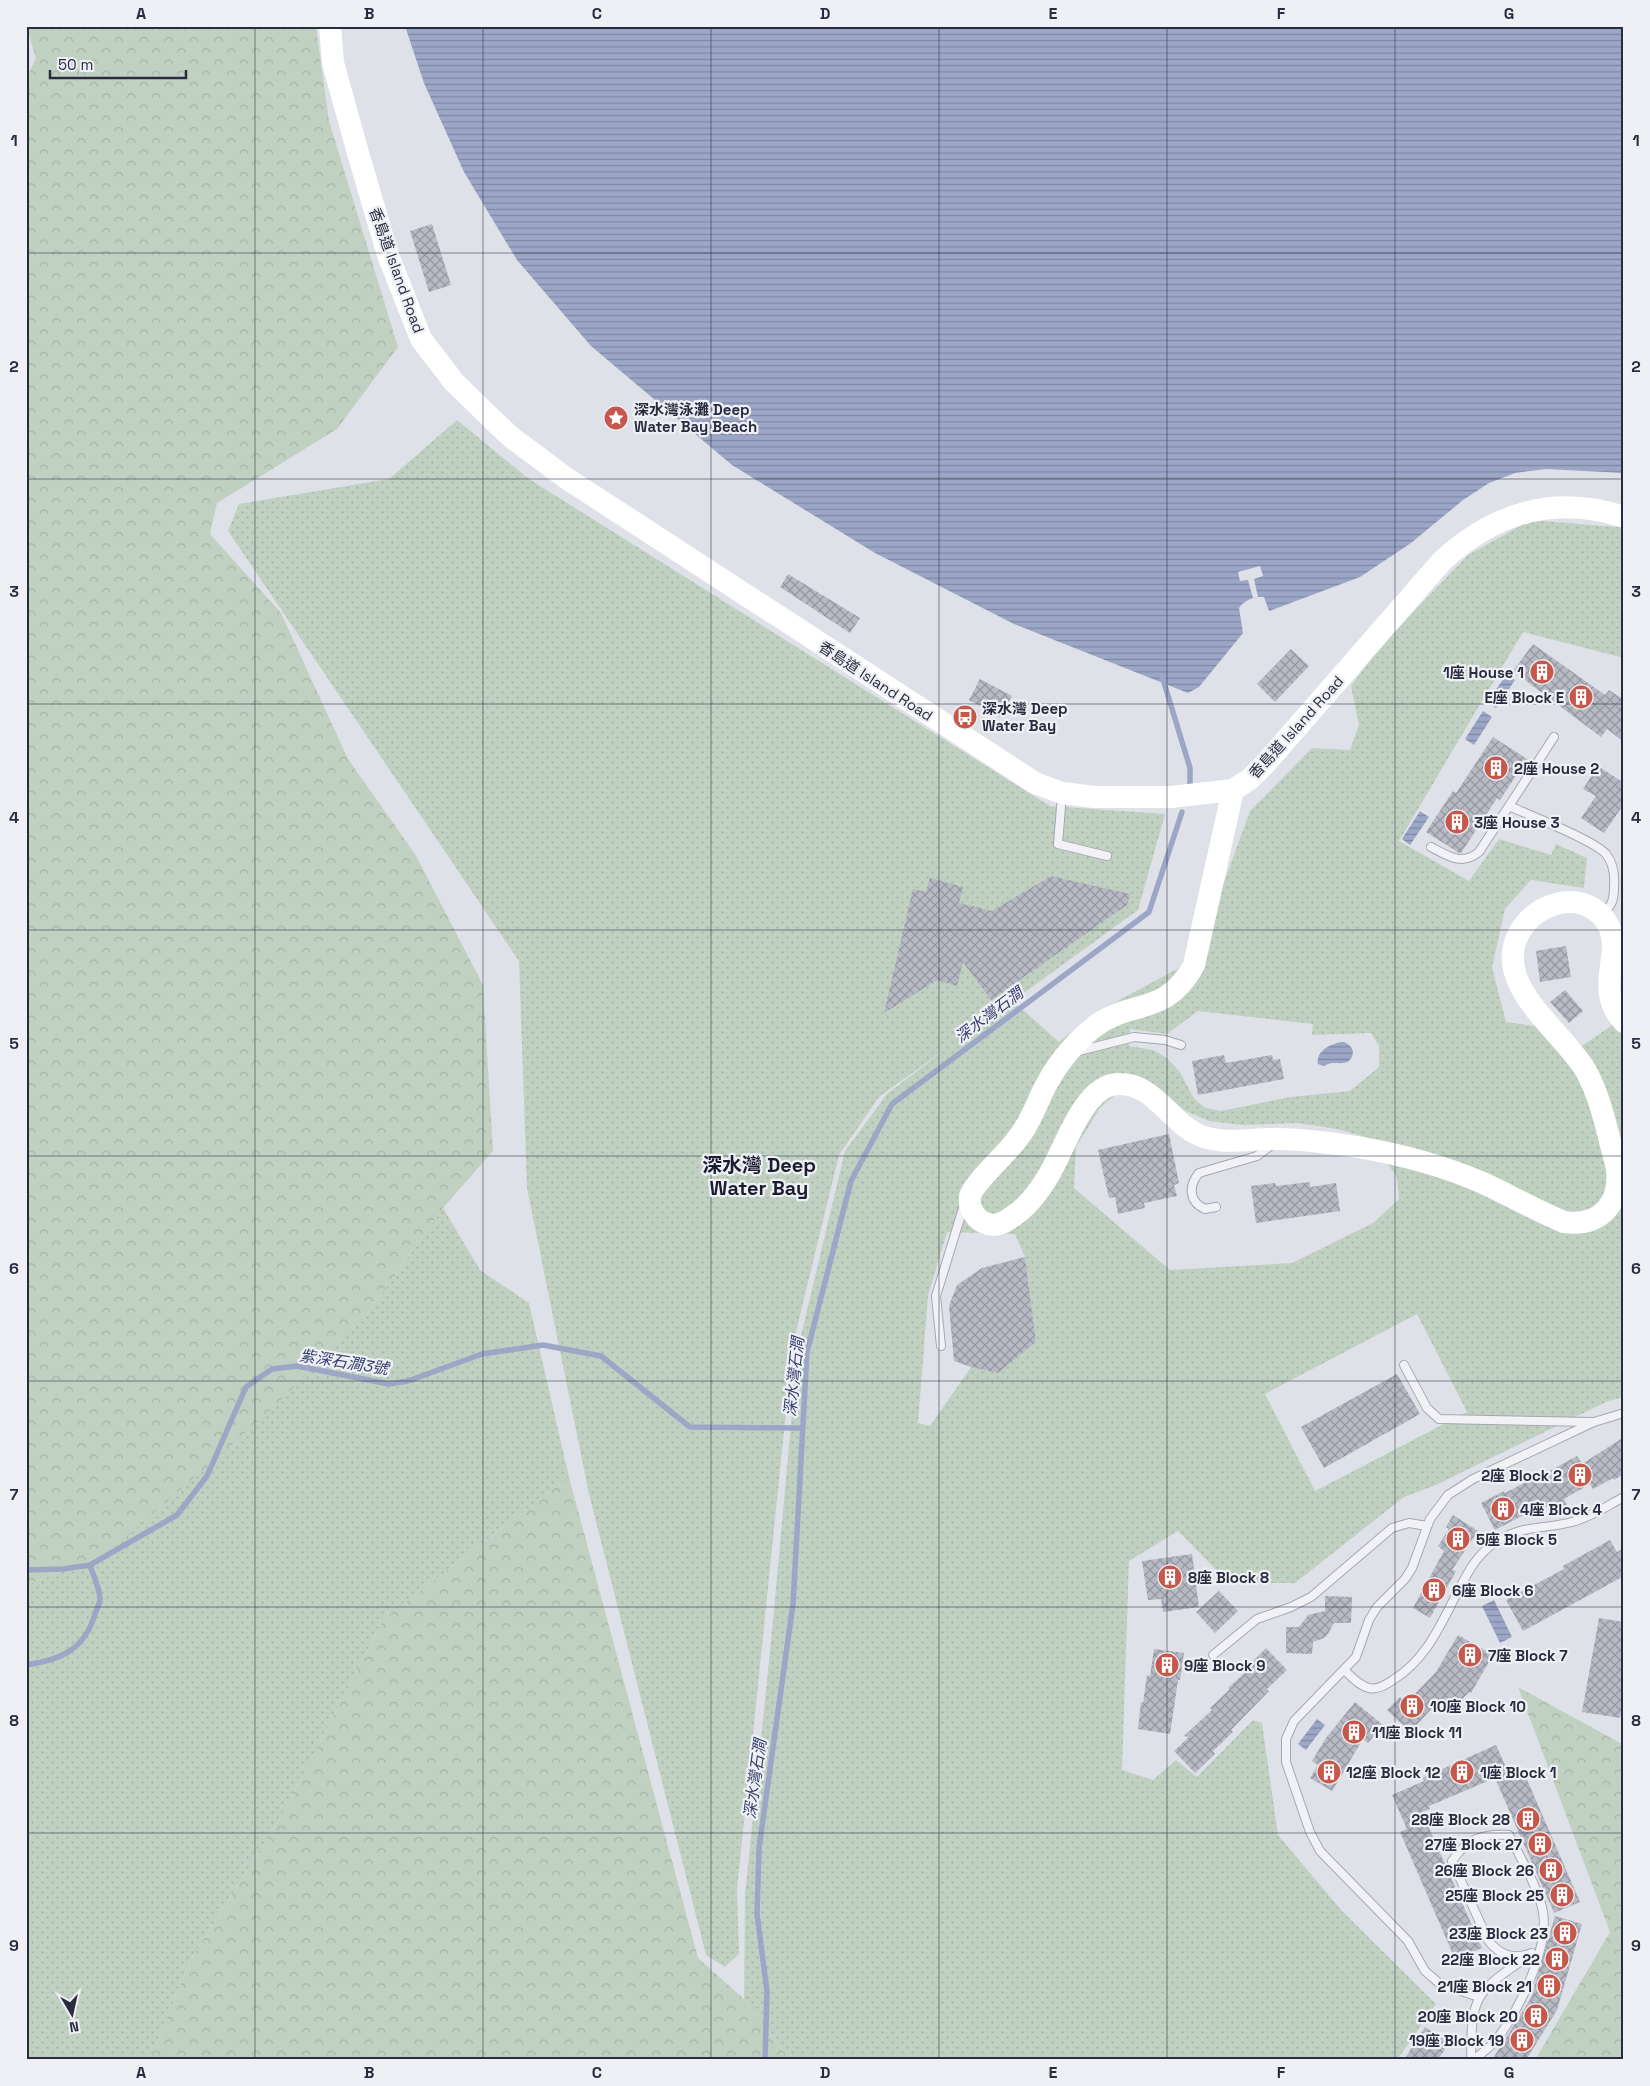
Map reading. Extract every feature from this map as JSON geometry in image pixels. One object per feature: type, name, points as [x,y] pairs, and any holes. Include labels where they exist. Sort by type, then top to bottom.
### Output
[{"type":"street","name":"香島道 Island Road","points":[[330,26],[333,63],[388,256],[422,339],[454,382],[511,437],[566,478],[1003,764],[1035,783],[1062,793],[1094,797],[1171,797],[1232,790],[1250,779],[1265,764],[1442,561],[1468,539],[1507,517],[1539,509],[1557,507],[1584,508],[1624,517]]},
{"type":"street","points":[[1232,790],[1194,965],[1165,998],[1152,1005],[1113,1016],[1102,1022],[1092,1028],[1068,1053],[1049,1079],[1025,1129],[973,1190],[970,1199],[972,1211],[976,1217],[988,1224],[1003,1223],[1019,1212],[1047,1178],[1085,1106],[1099,1090],[1116,1084],[1143,1090],[1157,1100],[1184,1128],[1207,1138],[1232,1141],[1278,1138],[1360,1148],[1400,1156],[1479,1182],[1564,1222],[1585,1223],[1598,1217],[1613,1200],[1618,1179],[1617,1168],[1593,1086],[1575,1055],[1520,987],[1512,963],[1516,939],[1522,928],[1540,910],[1563,902],[1575,902],[1587,905],[1602,916],[1614,942],[1614,953],[1609,975],[1610,997],[1614,1008],[1624,1022]]},
{"type":"lane","points":[[1431,847],[1452,859],[1459,860],[1479,852],[1554,737]]},
{"type":"lane","points":[[1062,793],[1058,844],[1107,856]]},
{"type":"lane","points":[[1509,806],[1592,844],[1605,853],[1614,873],[1614,898],[1612,906],[1602,916]]},
{"type":"lane","points":[[1068,1053],[1085,1051],[1134,1037],[1166,1040],[1181,1045]]},
{"type":"lane","points":[[1216,1207],[1205,1209],[1196,1203],[1191,1192],[1194,1178],[1206,1170],[1257,1156],[1264,1152],[1278,1138]]},
{"type":"lane","points":[[941,1346],[937,1289],[964,1205],[970,1199]]},
{"type":"lane","points":[[1404,1365],[1427,1408],[1439,1419],[1594,1422]]},
{"type":"lane","points":[[1480,1997],[1440,1984],[1425,1970],[1408,1941],[1325,1857],[1315,1844],[1286,1762],[1286,1739],[1294,1722],[1356,1657],[1369,1620],[1377,1607],[1405,1579],[1412,1568],[1427,1526],[1438,1507],[1448,1496],[1460,1486],[1594,1422],[1624,1413]]},
{"type":"lane","points":[[1344,1670],[1362,1686],[1368,1688],[1382,1687],[1410,1668],[1427,1648],[1468,1573],[1482,1553],[1492,1545],[1516,1531],[1566,1523],[1588,1516],[1624,1497]]},
{"type":"lane","points":[[1213,1655],[1258,1619],[1291,1607],[1311,1596],[1392,1528],[1410,1523],[1427,1526]]},
{"type":"lane","points":[[1473,2060],[1496,2040],[1526,1992],[1544,1924],[1543,1911],[1539,1899],[1510,1835],[1485,1835],[1467,1843],[1452,1861],[1488,1940],[1502,1954],[1522,1957],[1532,1953]]},
{"type":"lane","points":[[1473,2060],[1474,2012],[1480,1997],[1492,1983],[1539,1948]]},
{"type":"green space","points":[[26,26],[316,26],[329,121],[398,347],[337,429],[217,503],[210,534],[281,613],[348,759],[415,854],[483,985],[493,1151],[443,1208],[370,1310],[273,1408],[107,1554],[26,1585],[26,79],[36,58]]},
{"type":"green space","points":[[457,420],[529,479],[1050,806],[1165,814],[1138,910],[1013,1001],[1059,1042],[1099,1011],[1179,968],[1218,899],[1250,811],[1312,748],[1350,750],[1359,725],[1351,686],[1380,647],[1468,555],[1531,520],[1615,527],[1624,522],[1624,658],[1523,632],[1399,841],[1469,881],[1499,839],[1551,855],[1556,844],[1587,858],[1584,888],[1531,880],[1505,909],[1492,967],[1506,1022],[1562,1030],[1582,1046],[1611,1026],[1624,1004],[1624,1397],[1608,1401],[1436,1485],[1404,1497],[1295,1583],[1229,1583],[1178,1531],[1129,1561],[1122,1770],[1153,1780],[1176,1760],[1197,1777],[1253,1720],[1262,1723],[1278,1835],[1342,1911],[1436,2004],[1397,2060],[790,2060],[744,1999],[745,1895],[798,1348],[845,1151],[887,1094],[946,1049],[879,1097],[839,1155],[793,1344],[737,1890],[739,1954],[725,1967],[706,1955],[589,1494],[527,1188],[519,961],[228,531],[239,504],[389,479]],"holes":[[[1198,1011],[1313,1024],[1312,1035],[1371,1033],[1379,1046],[1379,1067],[1350,1091],[1290,1097],[1221,1111],[1206,1108],[1199,1103],[1193,1097],[1180,1072],[1167,1058],[1153,1050],[1129,1046],[1130,1029],[1167,1034]],[[1162,1091],[1184,1110],[1209,1121],[1242,1125],[1298,1123],[1337,1129],[1369,1138],[1397,1177],[1399,1199],[1373,1223],[1292,1263],[1170,1270],[1074,1188],[1076,1147],[1100,1108],[1115,1095]],[[947,1232],[1015,1234],[1025,1257],[1036,1342],[998,1373],[971,1367],[930,1426],[918,1423],[928,1296]],[[1417,1314],[1467,1412],[1315,1491],[1265,1394]]]},
{"type":"green space","points":[[443,1208],[480,1270],[529,1303],[569,1477],[384,1619],[282,1815],[190,1961],[150,2060],[26,2060],[26,1585],[107,1554],[370,1310]]},
{"type":"green space","points":[[569,1477],[698,1958],[744,1999],[790,2060],[150,2060],[190,1961],[282,1815],[384,1619]]},
{"type":"green space","points":[[1518,1687],[1624,1745],[1624,2060],[1535,2060],[1610,1932]]},
{"type":"water","points":[[405,26],[1624,26],[1624,473],[1546,469],[1515,473],[1489,483],[1463,500],[1411,543],[1360,577],[1269,611],[1264,597],[1250,599],[1239,608],[1243,633],[1199,687],[1188,693],[1014,624],[875,553],[732,465],[591,346],[517,260],[464,172],[424,83]]},
{"type":"water","points":[[1506,675],[1515,680],[1496,708],[1487,703]]},
{"type":"water","points":[[1483,711],[1492,717],[1474,745],[1465,739]]},
{"type":"water","points":[[1420,811],[1429,817],[1410,845],[1402,839]]},
{"type":"water","points":[[1344,1042],[1350,1046],[1353,1053],[1349,1061],[1331,1063],[1324,1066],[1318,1064],[1319,1055],[1322,1051],[1335,1044]]},
{"type":"water","points":[[1494,1600],[1512,1637],[1500,1643],[1482,1606]]},
{"type":"water","points":[[1317,1719],[1325,1725],[1306,1750],[1298,1744]]},
{"type":"pier","points":[[1260,566],[1263,576],[1254,579],[1258,597],[1253,598],[1248,580],[1240,581],[1238,572]]},
{"type":"building","points":[[432,224],[451,285],[429,292],[410,231]]},
{"type":"building","points":[[788,574],[860,618],[850,633],[780,587]]},
{"type":"building","points":[[1533,644],[1605,695],[1609,690],[1624,700],[1624,742],[1607,729],[1601,737],[1513,671]]},
{"type":"building","points":[[1291,649],[1309,666],[1275,702],[1257,684]]},
{"type":"building","points":[[980,679],[1012,696],[1000,717],[969,700]]},
{"type":"building","points":[[1493,737],[1527,759],[1500,800],[1497,798],[1461,853],[1459,853],[1426,832],[1453,791],[1456,793]]},
{"type":"building","points":[[1598,766],[1624,783],[1624,804],[1604,833],[1581,818],[1596,796],[1583,789]]},
{"type":"building","points":[[1051,876],[1130,894],[1127,905],[991,1000],[963,962],[957,986],[937,980],[884,1013],[913,889],[926,892],[930,878],[963,887],[959,903],[992,911]]},
{"type":"building","points":[[1566,946],[1571,977],[1540,982],[1536,951]]},
{"type":"building","points":[[1565,990],[1583,1011],[1569,1023],[1550,1002]]},
{"type":"building","points":[[1224,1055],[1226,1063],[1272,1055],[1273,1060],[1280,1059],[1284,1079],[1198,1095],[1192,1061]]},
{"type":"building","points":[[1169,1134],[1179,1183],[1174,1185],[1177,1196],[1144,1203],[1145,1208],[1118,1214],[1115,1197],[1109,1198],[1098,1150]]},
{"type":"building","points":[[1310,1182],[1310,1187],[1336,1183],[1340,1211],[1256,1223],[1251,1186],[1275,1183],[1276,1186]]},
{"type":"building","points":[[1025,1257],[1036,1342],[998,1373],[954,1361],[949,1306],[957,1285],[982,1268]]},
{"type":"building","points":[[1397,1374],[1420,1414],[1324,1468],[1301,1427]]},
{"type":"building","points":[[1624,1437],[1624,1474],[1593,1489],[1590,1484],[1564,1499],[1568,1507],[1555,1513],[1550,1505],[1534,1513],[1533,1510],[1495,1530],[1481,1503],[1544,1474],[1577,1456],[1582,1464]]},
{"type":"building","points":[[1453,1515],[1478,1531],[1452,1570],[1456,1571],[1430,1618],[1413,1608],[1444,1551],[1438,1546],[1449,1529],[1446,1527]]},
{"type":"building","points":[[1610,1540],[1617,1552],[1624,1548],[1624,1576],[1523,1631],[1506,1600],[1564,1569],[1563,1566]]},
{"type":"building","name":"8座 Block 8","points":[[1192,1554],[1199,1607],[1163,1612],[1161,1599],[1148,1600],[1142,1561]]},
{"type":"building","points":[[1219,1591],[1238,1611],[1215,1633],[1196,1612]]},
{"type":"building","points":[[1325,1596],[1352,1597],[1351,1623],[1334,1623],[1324,1638],[1313,1642],[1312,1654],[1286,1653],[1286,1627],[1299,1627],[1308,1615],[1325,1611]]},
{"type":"building","points":[[1599,1618],[1624,1622],[1624,1698],[1620,1718],[1582,1712]]},
{"type":"building","points":[[1458,1635],[1493,1655],[1471,1693],[1469,1692],[1449,1713],[1437,1703],[1410,1732],[1387,1710],[1400,1697],[1406,1703],[1436,1672]]},
{"type":"building","points":[[1266,1648],[1287,1670],[1267,1689],[1269,1691],[1231,1730],[1233,1732],[1213,1751],[1215,1754],[1195,1773],[1174,1751],[1189,1737],[1184,1736],[1212,1710],[1210,1708],[1249,1669],[1247,1667]]},
{"type":"building","points":[[1154,1649],[1184,1653],[1170,1734],[1138,1729],[1141,1702],[1143,1703],[1147,1675],[1150,1676]]},
{"type":"building","points":[[1355,1702],[1383,1725],[1368,1743],[1363,1739],[1332,1791],[1310,1778],[1318,1765],[1312,1761],[1326,1738]]},
{"type":"building","points":[[1496,1745],[1512,1781],[1525,1775],[1580,1902],[1554,1913],[1495,1778],[1429,1806],[1430,1809],[1422,1812],[1482,1948],[1455,1959],[1400,1832],[1407,1829],[1392,1795],[1424,1781],[1422,1778]]},
{"type":"building","points":[[1555,1916],[1582,1924],[1557,2010],[1526,2060],[1492,2060],[1531,1998]]},
{"type":"building","points":[[1425,2027],[1449,2043],[1438,2060],[1404,2060]]},
{"type":"waterway","points":[[1162,676],[1190,768],[1190,788]]},
{"type":"waterway","name":"深水灣石澗","points":[[765,2060],[767,1991],[757,1914],[759,1848],[793,1604],[807,1352],[851,1181],[892,1104],[1149,912],[1182,812]]},
{"type":"waterway","name":"紫深石澗3號","points":[[26,1665],[59,1657],[76,1646],[83,1638],[89,1629],[100,1599],[98,1586],[90,1565],[177,1515],[207,1476],[246,1387],[272,1369],[297,1366],[389,1384],[408,1381],[482,1354],[543,1345],[601,1356],[690,1427],[803,1428]]},
{"type":"waterway","points":[[26,1570],[63,1569],[90,1565]]},
{"type":"place","name":"深水灣泳灘 Deep Water Bay Beach","points":[[616,418]]},
{"type":"place","name":"1座 House 1","points":[[1542,672]]},
{"type":"place","name":"E座 Block E","points":[[1581,697]]},
{"type":"place","name":"深水灣 Deep Water Bay","points":[[965,717]]},
{"type":"place","name":"2座 House 2","points":[[1496,768]]},
{"type":"place","name":"3座 House 3","points":[[1457,822]]},
{"type":"place","name":"2座 Block 2","points":[[1580,1475]]},
{"type":"place","name":"4座 Block 4","points":[[1503,1509]]},
{"type":"place","name":"5座 Block 5","points":[[1458,1539]]},
{"type":"place","name":"8座 Block 8","points":[[1170,1577]]},
{"type":"place","name":"6座 Block 6","points":[[1434,1590]]},
{"type":"place","name":"7座 Block 7","points":[[1470,1655]]},
{"type":"place","name":"9座 Block 9","points":[[1167,1665]]},
{"type":"place","name":"10座 Block 10","points":[[1412,1706]]},
{"type":"place","name":"11座 Block 11","points":[[1354,1732]]},
{"type":"place","name":"12座 Block 12","points":[[1329,1772]]},
{"type":"place","name":"1座 Block 1","points":[[1462,1772]]},
{"type":"place","name":"28座 Block 28","points":[[1528,1819]]},
{"type":"place","name":"27座 Block 27","points":[[1540,1844]]},
{"type":"place","name":"26座 Block 26","points":[[1551,1870]]},
{"type":"place","name":"25座 Block 25","points":[[1562,1895]]},
{"type":"place","name":"23座 Block 23","points":[[1565,1933]]},
{"type":"place","name":"22座 Block 22","points":[[1557,1959]]},
{"type":"place","name":"21座 Block 21","points":[[1549,1986]]},
{"type":"place","name":"20座 Block 20","points":[[1536,2016]]},
{"type":"place","name":"19座 Block 19","points":[[1522,2040]]},
{"type":"district","name":"深水灣 Deep Water Bay","points":[[759,1176]]}]
